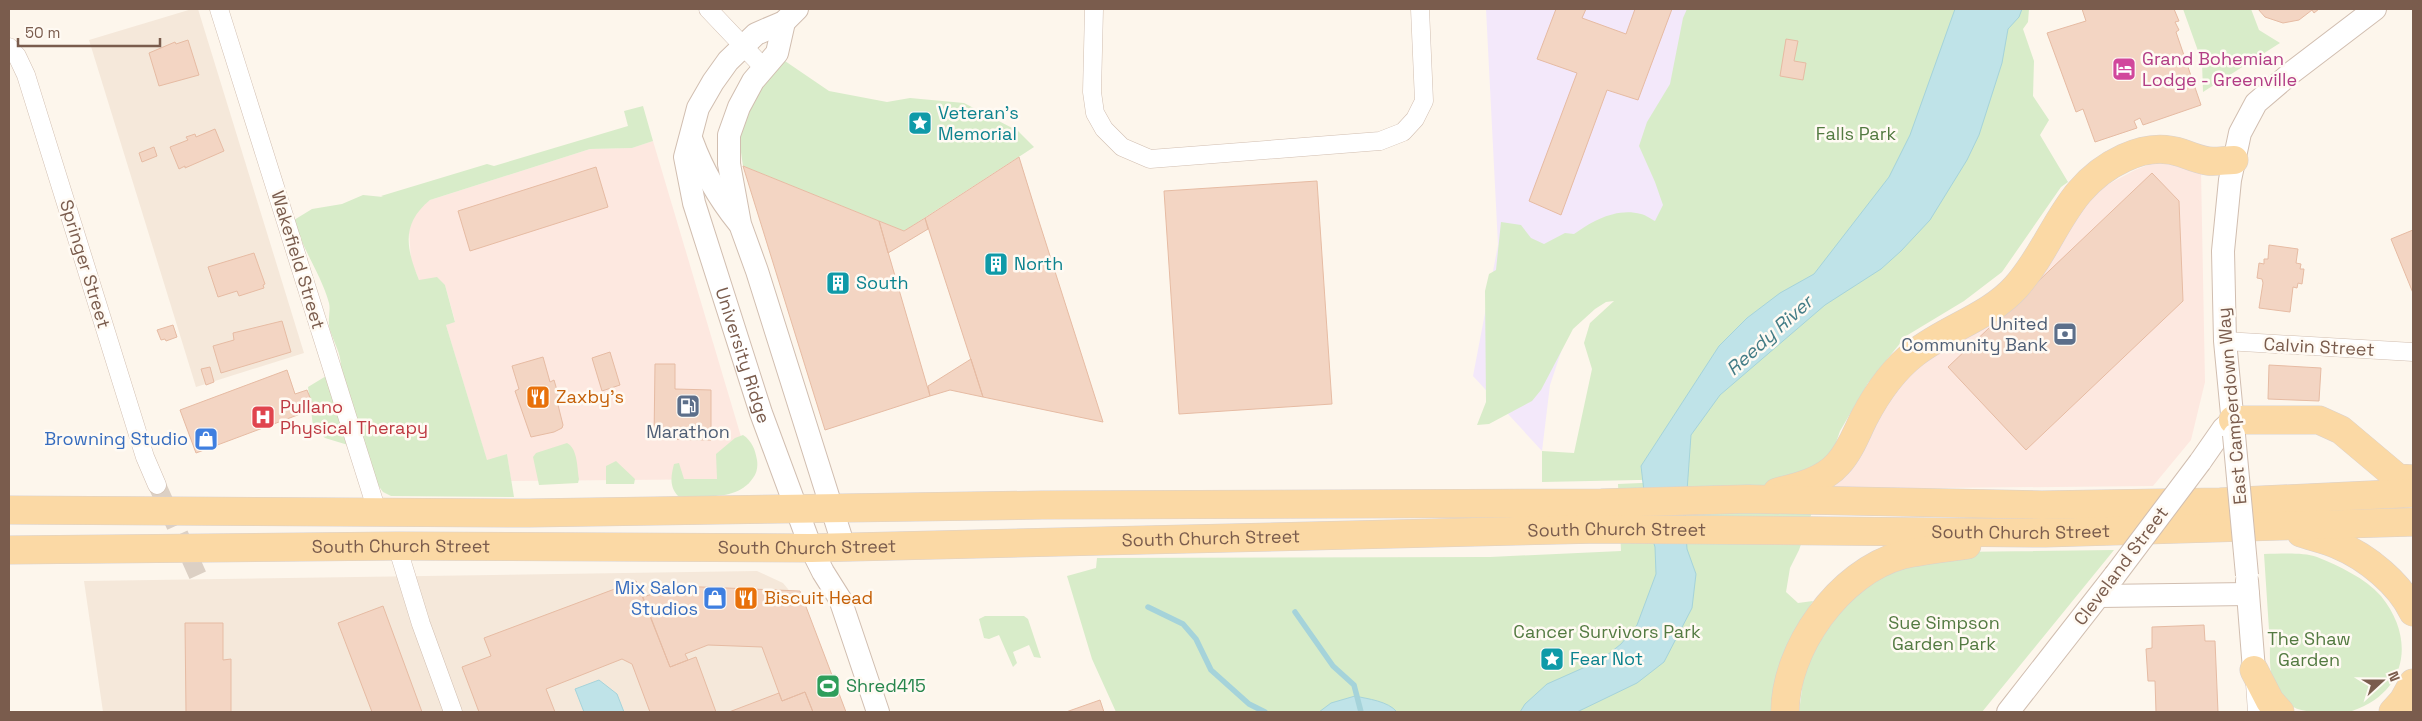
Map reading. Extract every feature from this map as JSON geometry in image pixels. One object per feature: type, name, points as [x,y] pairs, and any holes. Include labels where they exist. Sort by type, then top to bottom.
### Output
[{"type":"main road","points":[[1748,499],[1802,486],[1838,464],[1853,442],[1874,401],[1902,365],[1915,353],[1945,333],[1974,319],[2014,289],[2029,272],[2071,201],[2105,169],[2124,158],[2163,148],[2206,161],[2234,160]]},
{"type":"main road","points":[[2234,428],[2319,420],[2342,430],[2398,478],[2413,479]]},
{"type":"main road","name":"South Church Street","points":[[9,550],[397,546],[811,548],[1601,516],[1716,500],[2042,505],[2220,502],[2413,493]]},
{"type":"main road","name":"South Church Street","points":[[9,510],[529,513],[831,508],[1601,516],[1716,529],[2045,533],[2413,522]]},
{"type":"main road","points":[[2286,527],[2337,544],[2352,553],[2392,583],[2413,612]]},
{"type":"main road","points":[[1785,712],[1788,683],[1809,630],[1832,601],[1858,578],[1881,564],[1902,555],[2045,533]]},
{"type":"main road","points":[[2254,670],[2270,700],[2280,712]]},
{"type":"main road","points":[[2393,712],[2404,701],[2413,683]]},
{"type":"street","name":"Wakefield Street","points":[[219,9],[377,511]]},
{"type":"street","points":[[708,9],[764,68]]},
{"type":"street","points":[[1094,9],[1092,92],[1095,113],[1104,129],[1122,147],[1150,159],[1380,141],[1403,132],[1415,119],[1424,101],[1420,9]]},
{"type":"street","name":"East Camperdown Way","points":[[2257,712],[2248,584],[2225,341],[2223,251],[2226,210],[2234,160],[2240,133],[2256,104],[2291,73],[2375,9]]},
{"type":"street","name":"University Ridge","points":[[791,16],[756,34],[728,61],[698,108],[685,157],[694,203],[761,413],[811,548],[840,599],[878,712]]},
{"type":"street","name":"University Ridge","points":[[791,16],[777,53],[753,81],[739,107],[729,135],[729,164],[740,224],[760,280],[844,547]]},
{"type":"street","name":"Springer Street","points":[[9,47],[17,56],[26,75],[145,456],[157,485]]},
{"type":"street","points":[[690,136],[705,172],[721,201],[740,224]]},
{"type":"street","name":"Calvin Street","points":[[2225,341],[2413,352]]},
{"type":"street","name":"Cleveland Street","points":[[2008,712],[2100,596],[2223,429],[2234,428]]},
{"type":"street","points":[[397,546],[421,624],[453,712]]},
{"type":"street","points":[[2100,596],[2248,584]]},
{"type":"shaded area","points":[[192,9],[198,9],[304,353],[196,387],[89,40]]},
{"type":"shaded area","points":[[1486,9],[1757,9],[1700,158],[1615,281],[1571,322],[1550,385],[1542,451],[1473,376],[1498,245]]},
{"type":"shaded area","points":[[653,141],[748,460],[735,479],[511,481],[507,454],[487,461],[446,325],[455,321],[445,285],[419,280],[411,261],[409,229],[416,211],[430,200],[590,149],[632,148]]},
{"type":"shaded area","points":[[2166,158],[2201,171],[2205,382],[2191,440],[2153,486],[1835,489],[1836,474],[1885,395],[2105,186],[2135,170]]},
{"type":"shaded area","points":[[757,571],[783,583],[802,606],[846,712],[103,712],[84,581]]},
{"type":"green space","points":[[1687,9],[2029,9],[2028,22],[2023,29],[2034,61],[2033,96],[2049,120],[2040,135],[2068,182],[2061,187],[2002,272],[1964,301],[1906,336],[1868,383],[1840,431],[1799,550],[1790,568],[1786,592],[1798,603],[1813,601],[1797,627],[1785,654],[1776,682],[1772,712],[1116,712],[1092,659],[1067,576],[1096,568],[1097,558],[1490,557],[1621,551],[1618,484],[1686,481],[1687,479],[1542,482],[1542,451],[1574,453],[1592,369],[1584,343],[1590,323],[1614,301],[1606,302],[1595,309],[1573,329],[1541,390],[1532,401],[1489,424],[1477,425],[1486,402],[1485,291],[1489,274],[1496,270],[1501,222],[1521,225],[1531,238],[1544,244],[1565,233],[1574,234],[1597,220],[1623,212],[1643,215],[1655,221],[1663,205],[1639,146],[1647,122],[1670,84],[1683,18]]},
{"type":"green space","points":[[2183,9],[2251,9],[2259,30],[2280,43],[2203,92],[2202,62]]},
{"type":"green space","points":[[782,59],[829,91],[887,102],[910,98],[964,103],[1018,131],[1034,147],[904,231],[743,166],[737,125],[756,91]]},
{"type":"green space","points":[[643,106],[653,141],[632,148],[590,149],[430,200],[414,218],[410,227],[409,247],[419,280],[437,277],[445,285],[455,322],[446,325],[487,460],[507,454],[514,497],[391,496],[383,492],[348,445],[325,438],[313,426],[308,387],[341,367],[341,362],[329,326],[329,306],[326,292],[297,231],[294,220],[312,209],[342,204],[363,195],[383,197],[381,196],[487,164],[494,166],[628,126],[624,111]]},
{"type":"green space","points":[[743,435],[753,446],[757,462],[755,474],[746,486],[738,491],[719,496],[678,496],[671,481],[674,464],[679,463],[684,479],[717,479],[716,454],[735,438]]},
{"type":"green space","points":[[567,443],[575,454],[578,483],[539,485],[533,457],[536,453]]},
{"type":"green space","points":[[616,461],[635,479],[634,484],[606,484],[606,466]]},
{"type":"green space","name":"Sue Simpson Garden Park","points":[[2114,550],[1982,712],[1799,712],[1804,673],[1811,654],[1833,619],[1861,591],[1895,567],[1956,552]]},
{"type":"green space","name":"The Shaw Garden","points":[[2264,554],[2298,554],[2317,557],[2360,578],[2381,596],[2392,613],[2399,630],[2402,647],[2400,663],[2395,678],[2385,691],[2370,703],[2346,712],[2315,712],[2299,709],[2287,702],[2282,696],[2271,671]]},
{"type":"green space","points":[[985,616],[1024,616],[1028,619],[1041,658],[1034,657],[1029,645],[1013,652],[1017,663],[1013,667],[999,635],[989,639],[984,638],[979,619]]},
{"type":"water","name":"Reedy River","points":[[1955,9],[2022,9],[2019,17],[2008,29],[2002,63],[1979,135],[1967,160],[1930,220],[1901,251],[1881,269],[1825,305],[1720,395],[1691,435],[1685,519],[1687,549],[1696,574],[1692,608],[1664,662],[1637,683],[1577,712],[1520,712],[1525,704],[1547,684],[1601,660],[1621,644],[1637,625],[1656,574],[1655,547],[1648,525],[1641,466],[1719,346],[1747,318],[1780,293],[1814,274],[1889,177],[1910,135]]},
{"type":"water","points":[[599,680],[617,694],[624,712],[584,712],[575,689]]},
{"type":"water","points":[[1355,696],[1383,703],[1397,712],[1319,712],[1331,703]]},
{"type":"building","points":[[1556,9],[1586,9],[1582,18],[1626,34],[1635,9],[1672,9],[1638,100],[1607,90],[1561,215],[1529,201],[1577,73],[1537,59]]},
{"type":"building","name":"Grand Bohemian Lodge - Greenville","points":[[2082,9],[2174,9],[2179,21],[2175,22],[2179,30],[2176,32],[2201,105],[2143,125],[2140,118],[2134,121],[2137,128],[2095,142],[2083,109],[2076,112],[2047,33],[2086,21]]},
{"type":"building","points":[[2258,9],[2319,9],[2314,13],[2312,10],[2299,20],[2283,23],[2265,17]]},
{"type":"building","points":[[1786,39],[1798,41],[1794,61],[1806,63],[1803,80],[1780,76]]},
{"type":"building","points":[[188,40],[199,75],[159,86],[149,53],[175,42],[176,44]]},
{"type":"building","points":[[215,129],[224,151],[179,169],[170,147],[188,140],[186,137],[195,134],[196,137]]},
{"type":"building","points":[[154,147],[157,156],[142,162],[139,153]]},
{"type":"building","name":"North","points":[[1019,157],[1103,422],[983,397],[925,218]]},
{"type":"building","name":"South","points":[[743,166],[879,221],[930,396],[825,430]]},
{"type":"building","points":[[596,167],[608,207],[470,251],[458,211]]},
{"type":"building","name":"United Community Bank","points":[[2152,173],[2179,201],[2183,301],[2026,450],[1948,367]]},
{"type":"building","points":[[1317,181],[1332,404],[1179,414],[1164,191]]},
{"type":"building","points":[[925,218],[928,229],[888,253],[879,221],[904,231]]},
{"type":"building","points":[[2413,230],[2413,293],[2391,239]]},
{"type":"building","points":[[2269,245],[2298,249],[2296,263],[2301,264],[2300,269],[2304,269],[2302,284],[2298,283],[2297,288],[2293,287],[2290,312],[2259,308],[2263,283],[2262,279],[2257,278],[2259,263],[2264,264],[2264,259],[2268,259]]},
{"type":"building","points":[[254,253],[265,284],[263,285],[264,288],[239,296],[237,291],[218,297],[208,267]]},
{"type":"building","points":[[282,321],[291,352],[221,373],[213,346],[234,340],[233,333]]},
{"type":"building","points":[[173,325],[177,337],[166,341],[165,339],[161,340],[157,330]]},
{"type":"building","points":[[610,352],[620,385],[602,391],[592,358]]},
{"type":"building","name":"Zaxby's","points":[[543,357],[550,382],[554,380],[561,404],[558,405],[563,425],[562,428],[554,432],[531,437],[515,391],[519,389],[512,366]]},
{"type":"building","points":[[971,359],[983,397],[950,390],[930,396],[928,386]]},
{"type":"building","points":[[655,364],[675,364],[675,389],[711,390],[711,440],[654,439]]},
{"type":"building","points":[[2269,365],[2321,368],[2319,401],[2268,399]]},
{"type":"building","points":[[210,367],[214,382],[206,385],[201,369]]},
{"type":"building","points":[[287,370],[295,394],[307,390],[313,405],[301,409],[303,413],[196,453],[180,410]]},
{"type":"building","points":[[636,581],[670,667],[696,657],[716,712],[650,712],[632,664],[622,659],[546,689],[555,712],[479,712],[462,667],[491,656],[484,638]]},
{"type":"building","points":[[677,586],[800,591],[846,712],[813,712],[805,692],[782,701],[762,647],[708,645],[685,654],[688,660],[670,667],[643,597]]},
{"type":"building","points":[[383,606],[422,712],[372,712],[338,623]]},
{"type":"building","points":[[185,623],[223,623],[223,660],[231,659],[231,712],[186,712]]},
{"type":"building","points":[[2204,625],[2205,641],[2215,641],[2218,712],[2156,712],[2155,681],[2148,681],[2146,649],[2152,648],[2152,627]]},
{"type":"building","points":[[805,692],[813,712],[729,712],[779,693],[782,701]]},
{"type":"building","points":[[1100,700],[1104,712],[1066,712]]},
{"type":"waterway","points":[[1148,607],[1183,624],[1196,639],[1211,670],[1249,704],[1265,712]]},
{"type":"waterway","points":[[1295,612],[1333,666],[1354,685],[1361,712]]},
{"type":"tunnel","points":[[157,485],[199,578]]},
{"type":"place","name":"Grand Bohemian Lodge - Greenville","points":[[2124,69]]},
{"type":"place","name":"Veteran's Memorial","points":[[920,123]]},
{"type":"place","name":"North","points":[[996,264]]},
{"type":"place","name":"South","points":[[838,283]]},
{"type":"place","name":"United Community Bank","points":[[2065,334]]},
{"type":"place","name":"Zaxby's","points":[[538,397]]},
{"type":"place","name":"Marathon","points":[[688,406]]},
{"type":"place","name":"Pullano Physical Therapy","points":[[263,417]]},
{"type":"place","name":"Browning Studio","points":[[206,439]]},
{"type":"place","name":"Mix Salon Studios","points":[[715,598]]},
{"type":"place","name":"Biscuit Head","points":[[746,598]]},
{"type":"place","name":"Fear Not","points":[[1552,659]]},
{"type":"place","name":"Shred415","points":[[828,686]]},
{"type":"park label","name":"Falls Park","points":[[1856,134]]},
{"type":"park label","name":"Cancer Survivors Park","points":[[1607,632]]}]
